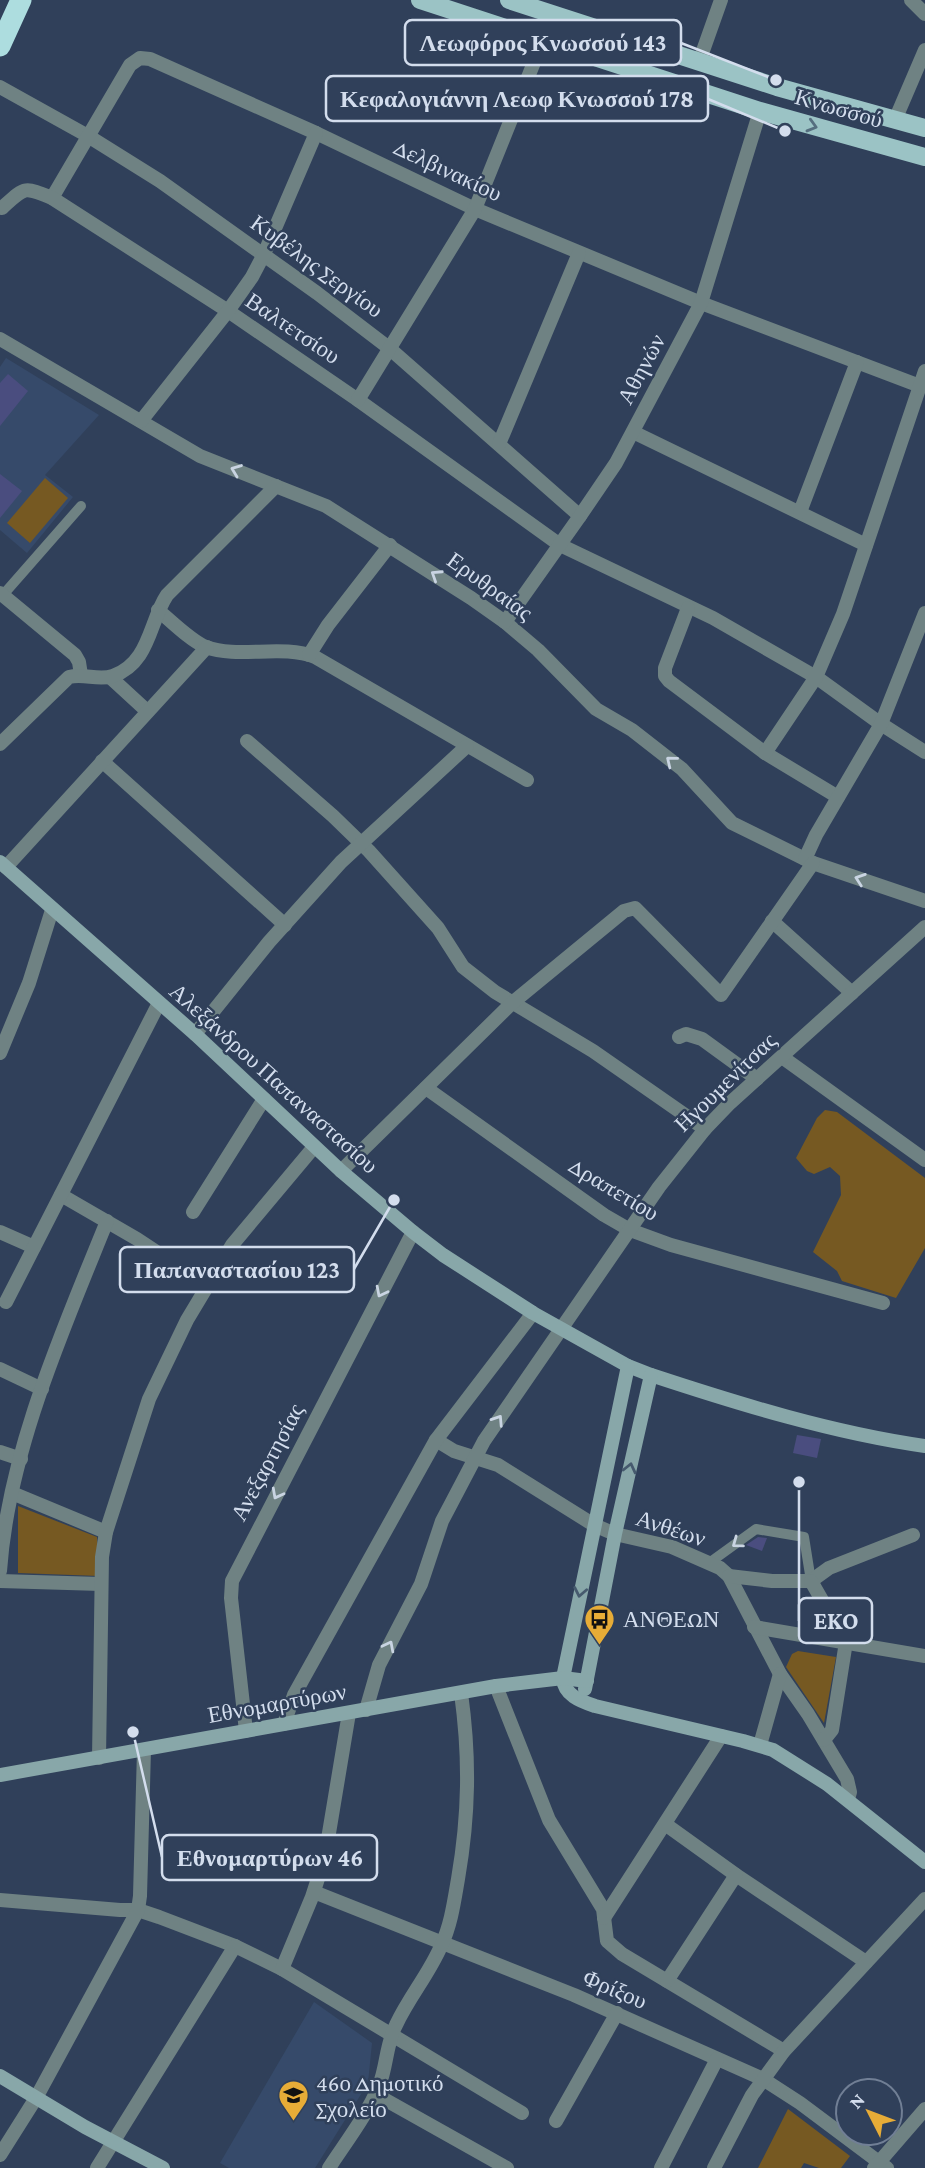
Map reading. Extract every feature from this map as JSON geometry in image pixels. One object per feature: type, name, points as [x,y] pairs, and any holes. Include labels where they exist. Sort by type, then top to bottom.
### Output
[{"type":"highway","points":[[0,46],[21,0]]},
{"type":"main road","name":"Κνωσσού","points":[[420,0],[760,111],[925,157]]},
{"type":"main road","name":"Κνωσσού","points":[[509,0],[777,87],[925,128]]},
{"type":"street","points":[[699,62],[721,0]]},
{"type":"street","points":[[911,0],[925,14]]},
{"type":"street","points":[[358,400],[475,209],[543,40]]},
{"type":"street","points":[[895,120],[925,50]]},
{"type":"street","name":"Δελβινακίου","points":[[88,136],[130,65],[140,58],[150,58],[475,209],[701,303],[920,386]]},
{"type":"street","name":"Κυβέλης Σεργίου","points":[[0,87],[88,136],[160,181],[264,254],[389,348],[580,516]]},
{"type":"street","name":"Αθηνών","points":[[505,622],[555,541],[580,516],[634,432],[701,303],[760,111]]},
{"type":"street","points":[[141,421],[229,311],[251,277],[264,254],[316,133]]},
{"type":"street","points":[[52,198],[88,136]]},
{"type":"street","name":"Βαλτετσίου","points":[[2,208],[23,190],[31,189],[52,198],[229,311],[555,541],[713,618],[816,677],[925,752]]},
{"type":"street","points":[[499,444],[579,253]]},
{"type":"street","name":"Ερυθραίας","points":[[0,339],[200,456],[326,506],[390,545],[505,622],[538,650],[596,709],[632,730],[681,769],[732,823],[809,861],[925,901]]},
{"type":"street","points":[[800,512],[857,362]]},
{"type":"street","points":[[765,753],[816,677],[843,614],[925,371]]},
{"type":"street","points":[[634,432],[866,545]]},
{"type":"street","points":[[0,744],[65,680],[81,675],[110,677],[127,667],[144,649],[158,610],[167,595],[276,486]]},
{"type":"street","points":[[309,655],[390,545]]},
{"type":"street","points":[[1,594],[75,655],[81,675]]},
{"type":"street","points":[[688,608],[665,668],[665,676],[765,753],[838,797]]},
{"type":"street","points":[[158,610],[207,647],[309,655],[527,780]]},
{"type":"street","points":[[341,1171],[512,1003],[624,911],[635,908],[721,995],[809,861],[838,797],[881,723],[925,613]]},
{"type":"street","points":[[3,864],[207,647]]},
{"type":"street","points":[[110,677],[147,711]]},
{"type":"street","points":[[247,741],[361,843],[438,928],[463,967],[512,1003],[593,1051],[705,1129]]},
{"type":"street","points":[[195,1034],[341,862],[467,746]]},
{"type":"street","points":[[102,761],[285,925]]},
{"type":"street","name":"Αλεξάνδρου Παπαναστασίου","points":[[3,864],[195,1034],[341,1171],[413,1232],[443,1255],[533,1313],[628,1366],[651,1375],[821,1425],[925,1446]]},
{"type":"street","points":[[0,1053],[29,983],[52,910]]},
{"type":"street","points":[[772,921],[852,993]]},
{"type":"street","name":"Ηγουμενίτσας","points":[[366,1710],[379,1665],[421,1584],[442,1521],[475,1457],[672,1170],[705,1129],[757,1079],[925,927]]},
{"type":"street","points":[[6,1302],[159,1003]]},
{"type":"street","points":[[679,1037],[686,1034],[702,1039],[757,1079]]},
{"type":"street","points":[[782,1057],[925,1160]]},
{"type":"street","name":"Δραπετίου","points":[[426,1088],[630,1230],[671,1245],[883,1303]]},
{"type":"street","points":[[193,1212],[264,1099]]},
{"type":"street","points":[[99,1758],[100,1584],[106,1532],[149,1399],[187,1320],[232,1245],[314,1146]]},
{"type":"street","points":[[61,1195],[107,1221],[208,1286]]},
{"type":"street","points":[[0,1571],[1,1531],[21,1460],[43,1389],[107,1221]]},
{"type":"street","points":[[0,1232],[34,1247]]},
{"type":"street","name":"Ανεξαρτησίας","points":[[246,1731],[231,1598],[232,1581],[413,1232]]},
{"type":"street","points":[[284,1724],[294,1695],[436,1440],[533,1313]]},
{"type":"street","points":[[628,1366],[563,1681],[568,1693],[602,1708],[760,1745],[794,1762],[848,1800],[925,1862]]},
{"type":"street","points":[[0,1369],[43,1389]]},
{"type":"street","points":[[582,1700],[615,1534],[651,1375]]},
{"type":"street","name":"Ανθέων","points":[[436,1440],[454,1451],[508,1471],[594,1525],[615,1534],[672,1547],[720,1568],[729,1576]]},
{"type":"street","points":[[0,1452],[21,1460]]},
{"type":"street","points":[[12,1493],[106,1532]]},
{"type":"street","points":[[729,1576],[772,1581],[811,1581],[829,1568],[913,1535]]},
{"type":"street","points":[[729,1576],[780,1674],[847,1779],[850,1792],[848,1800]]},
{"type":"street","points":[[0,1581],[100,1584]]},
{"type":"street","points":[[811,1581],[846,1642],[832,1730],[824,1740]]},
{"type":"street","points":[[754,1627],[925,1656]]},
{"type":"street","points":[[760,1745],[780,1674]]},
{"type":"street","name":"Εθνομαρτύρων","points":[[0,1775],[496,1686],[587,1681]]},
{"type":"street","points":[[496,1686],[549,1820],[600,1903],[605,1937],[610,1944],[784,2051]]},
{"type":"street","points":[[329,2168],[375,2094],[383,2074],[392,2034],[403,2010],[443,1944],[453,1909],[467,1820],[468,1755],[461,1693]]},
{"type":"street","points":[[282,1969],[314,1892],[329,1838],[349,1713]]},
{"type":"street","points":[[604,1918],[721,1735]]},
{"type":"street","points":[[0,2155],[36,2098],[138,1910],[144,1750]]},
{"type":"street","points":[[665,1824],[866,1962]]},
{"type":"street","points":[[667,1981],[736,1875]]},
{"type":"street","name":"Φρίξου","points":[[314,1892],[617,2013],[762,2079],[793,2099],[880,2166]]},
{"type":"street","points":[[714,2168],[762,2079],[784,2051],[925,1899]]},
{"type":"street","points":[[0,1900],[138,1910],[235,1946],[282,1969],[522,2113]]},
{"type":"street","points":[[97,2168],[235,1946]]},
{"type":"street","points":[[556,2121],[617,2013]]},
{"type":"street","points":[[661,2168],[717,2059]]},
{"type":"street","points":[[0,2077],[157,2167]]},
{"type":"street","points":[[375,2094],[507,2168]]},
{"type":"street","points":[[880,2166],[925,2109]]},
{"type":"lane","points":[[1,594],[81,506]]},
{"type":"lane","points":[[709,1563],[756,1529],[804,1537],[811,1581]]},
{"type":"shaded area","points":[[6,358],[99,415],[45,475],[73,497],[27,553],[0,530],[0,367]]},
{"type":"shaded area","points":[[45,478],[68,498],[30,543],[7,523]]},
{"type":"shaded area","points":[[825,1110],[837,1112],[925,1178],[925,1248],[896,1298],[842,1281],[837,1271],[813,1252],[841,1195],[840,1176],[830,1167],[814,1174],[807,1171],[796,1158],[817,1118]]},
{"type":"shaded area","points":[[18,1506],[97,1537],[99,1576],[18,1573]]},
{"type":"shaded area","points":[[798,1651],[836,1657],[824,1723],[786,1667],[792,1654]]},
{"type":"shaded area","name":"46ο Δημοτικό Σχολείο","points":[[314,2002],[372,2043],[368,2083],[315,2168],[229,2168],[220,2163]]},
{"type":"shaded area","points":[[788,2109],[834,2144],[834,2147],[850,2156],[841,2168],[819,2168],[804,2163],[801,2168],[758,2168]]},
{"type":"building","points":[[8,374],[28,391],[0,426],[0,383]]},
{"type":"building","points":[[0,474],[22,491],[0,518]]},
{"type":"building","points":[[797,1435],[821,1439],[817,1458],[793,1453]]},
{"type":"building","points":[[758,1537],[767,1538],[762,1551],[746,1545]]},
{"type":"place","name":"Λεωφόρος Κνωσσού 143","points":[[776,80]]},
{"type":"place","name":"Κεφαλογιάννη Λεωφ Κνωσσού 178","points":[[785,131]]},
{"type":"place","name":"Παπαναστασίου 123","points":[[394,1200]]},
{"type":"place","name":"EKO","points":[[799,1482]]},
{"type":"place","name":"ΑΝΘΕΩΝ","points":[[600,1646]]},
{"type":"place","name":"Εθνομαρτύρων 46","points":[[133,1732]]},
{"type":"place","name":"46ο Δημοτικό Σχολείο","points":[[293,2123]]}]
